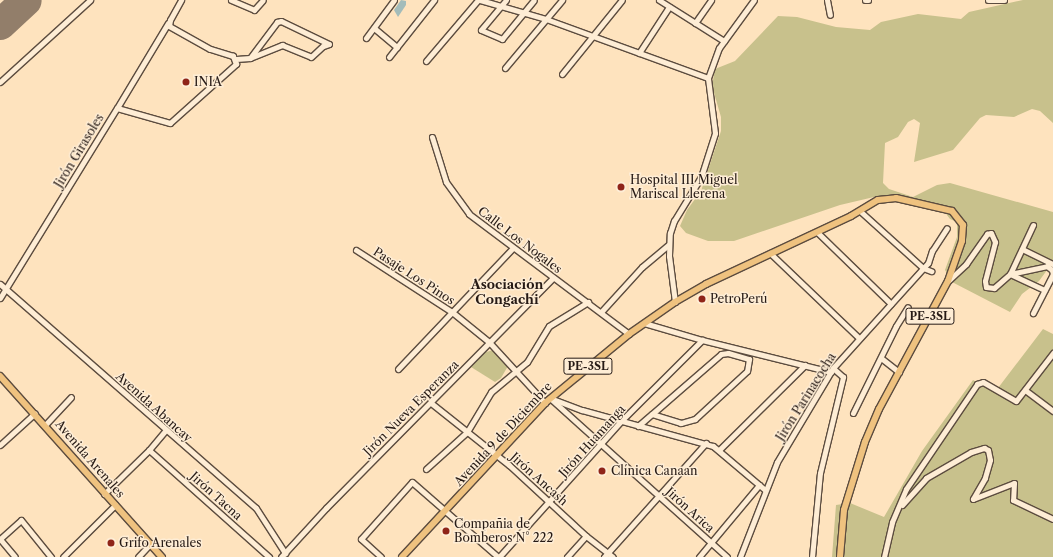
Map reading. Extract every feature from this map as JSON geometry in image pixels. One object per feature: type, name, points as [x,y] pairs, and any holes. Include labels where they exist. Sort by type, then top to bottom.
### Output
[{"type":"main road","name":"PE-3SL","points":[[817,232],[886,198],[952,211],[960,218],[964,233],[948,281],[879,409],[857,463],[842,523],[840,557]]},
{"type":"main road","name":"Avenida 9 de Diciembre","points":[[402,557],[550,398],[629,334],[675,302],[706,284],[817,232]]},
{"type":"main road","name":"Avenida Arenales","points":[[0,376],[35,413],[104,494],[151,543],[162,557]]},
{"type":"street","points":[[0,82],[90,0]]},
{"type":"street","points":[[117,108],[181,0]]},
{"type":"street","points":[[231,0],[254,10],[263,0]]},
{"type":"street","points":[[366,38],[394,0]]},
{"type":"street","points":[[389,57],[434,0]]},
{"type":"street","points":[[426,61],[479,0],[546,19],[708,78]]},
{"type":"street","points":[[506,0],[482,30],[502,39],[534,0]]},
{"type":"street","points":[[505,68],[562,0]]},
{"type":"street","points":[[562,74],[622,0]]},
{"type":"street","points":[[659,0],[724,41]]},
{"type":"street","points":[[695,23],[711,0]]},
{"type":"street","points":[[675,302],[669,244],[674,221],[701,176],[715,133],[708,78],[724,41],[754,0]]},
{"type":"street","points":[[827,0],[830,15]]},
{"type":"street","points":[[988,0],[1004,0]]},
{"type":"street","points":[[639,52],[669,7]]},
{"type":"street","points":[[168,23],[169,26],[210,49],[228,53],[236,59],[250,58],[282,45],[311,57],[323,46],[329,44],[281,22],[277,22],[250,58]]},
{"type":"street","points":[[374,28],[397,47]]},
{"type":"street","name":"Jirón Girasoles","points":[[0,298],[117,108],[170,124],[232,70],[236,59]]},
{"type":"street","name":"Calle Los Nogales","points":[[432,136],[446,182],[459,203],[469,214],[629,334]]},
{"type":"street","points":[[860,211],[923,268],[931,271]]},
{"type":"street","points":[[948,281],[955,277],[989,233],[994,236],[995,242],[985,285],[989,288],[994,288],[1010,274],[1033,224]]},
{"type":"street","name":"Jirón Parinacocha","points":[[740,557],[777,462],[832,370],[923,268],[947,228]]},
{"type":"street","points":[[817,232],[891,304]]},
{"type":"street","points":[[601,312],[642,267],[669,244]]},
{"type":"street","points":[[398,369],[513,248]]},
{"type":"street","points":[[1022,249],[1053,264]]},
{"type":"street","name":"Pasaje Los Pinos","points":[[356,250],[452,312],[490,342],[519,371],[521,378],[545,403]]},
{"type":"street","points":[[770,253],[859,338]]},
{"type":"street","points":[[1010,274],[1047,266],[1053,274],[1033,313]]},
{"type":"street","points":[[1010,274],[1044,290]]},
{"type":"street","name":"Jirón Nueva Esperanza","points":[[283,555],[553,278]]},
{"type":"street","name":"Avenida Abancay","points":[[0,284],[165,431],[256,508],[283,555]]},
{"type":"street","points":[[426,469],[467,432],[491,392],[519,371],[549,326],[588,302]]},
{"type":"street","points":[[853,413],[908,307]]},
{"type":"street","points":[[644,323],[702,340],[832,370],[843,377],[820,473],[812,557]]},
{"type":"street","name":"Jirón Huamanga","points":[[499,557],[550,503],[621,421],[702,340]]},
{"type":"street","points":[[638,426],[721,354],[728,353],[749,359],[747,371],[695,419],[681,423],[652,414]]},
{"type":"street","points":[[884,557],[897,511],[912,479],[977,384],[983,382],[1014,401],[1025,390],[1053,353]]},
{"type":"street","points":[[881,358],[899,372]]},
{"type":"street","points":[[720,450],[805,365]]},
{"type":"street","points":[[1025,390],[1053,411]]},
{"type":"street","points":[[45,425],[71,397]]},
{"type":"street","points":[[550,398],[638,426],[706,443],[720,450],[765,490]]},
{"type":"street","name":"Jirón Arica","points":[[550,398],[727,557]]},
{"type":"street","name":"Jirón Ancash","points":[[431,403],[496,455],[586,536],[613,557]]},
{"type":"street","points":[[0,445],[35,413]]},
{"type":"street","points":[[104,494],[149,450],[165,431]]},
{"type":"street","points":[[604,557],[706,443]]},
{"type":"street","points":[[897,511],[926,478],[971,452],[984,448],[988,450],[990,460],[985,478],[973,499],[1014,483],[1013,500],[1053,519]]},
{"type":"street","name":"Jirón Tacna","points":[[149,450],[269,557]]},
{"type":"street","points":[[381,557],[361,539],[412,482],[447,510],[499,557]]},
{"type":"street","points":[[699,557],[759,485]]},
{"type":"street","points":[[63,557],[115,504]]},
{"type":"street","points":[[15,557],[0,539],[21,520],[51,557]]},
{"type":"street","points":[[567,557],[586,536]]},
{"type":"street","points":[[138,557],[151,543]]},
{"type":"shaded area","points":[[1023,0],[1053,0],[1053,123],[1040,111],[1032,109],[1014,117],[986,115],[980,118],[953,150],[914,162],[920,123],[914,119],[908,122],[898,137],[885,143],[883,183],[889,189],[913,197],[937,185],[950,183],[1053,212],[1053,262],[1039,281],[1022,294],[1010,312],[952,282],[945,270],[957,237],[957,222],[950,219],[941,207],[888,195],[874,197],[840,205],[734,241],[708,241],[686,233],[680,226],[687,210],[701,191],[721,131],[721,117],[712,86],[715,69],[735,61],[778,16],[797,17],[836,27],[870,30],[881,22],[918,14],[961,19],[969,12]]},
{"type":"shaded area","points":[[1043,329],[1053,334],[1053,557],[832,557],[836,505],[850,503],[884,517],[922,451],[973,380],[995,392]]},
{"type":"shaded area","points":[[493,350],[508,366],[501,378],[495,382],[471,367],[483,353]]},
{"type":"water","points":[[401,0],[406,1],[406,5],[398,17],[394,10]]},
{"type":"runway","points":[[0,24],[26,0]]},
{"type":"place","name":"INIA","points":[[186,82]]},
{"type":"place","name":"Hospital III Miguel Mariscal Llerena","points":[[621,187]]},
{"type":"place","name":"PetroPerú","points":[[702,299]]},
{"type":"place","name":"Clínica Canaan","points":[[602,471]]},
{"type":"place","name":"Compañia de Bomberos N° 222","points":[[446,531]]},
{"type":"place","name":"Grifo Arenales","points":[[111,543]]},
{"type":"district","name":"Asociación Congachi","points":[[507,292]]}]
